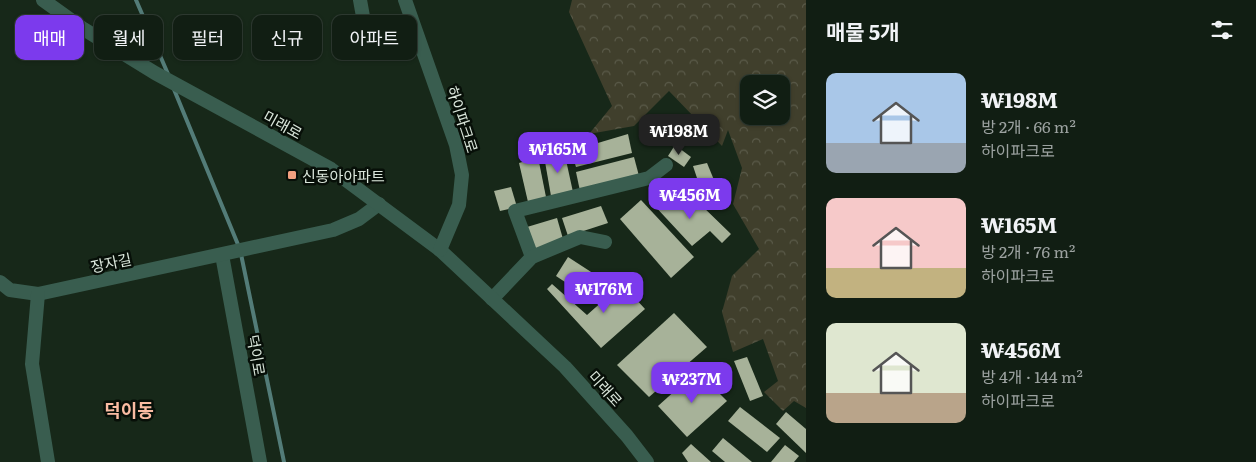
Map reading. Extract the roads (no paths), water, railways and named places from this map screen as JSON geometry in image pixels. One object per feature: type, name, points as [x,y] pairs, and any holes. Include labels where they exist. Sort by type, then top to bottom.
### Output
[{"type":"street","name":"미래로","points":[[43,0],[82,28],[155,73],[331,169],[440,250],[564,366],[627,436],[647,462]]},
{"type":"street","points":[[360,0],[363,15]]},
{"type":"street","name":"하이파크로","points":[[405,0],[456,145],[462,175],[459,205],[440,250]]},
{"type":"street","points":[[532,257],[515,211],[648,178],[666,165]]},
{"type":"street","name":"장자길","points":[[0,282],[10,290],[38,294],[333,230],[359,218],[379,204]]},
{"type":"street","points":[[492,299],[532,257],[580,237],[605,242]]},
{"type":"street","name":"덕이로","points":[[227,253],[260,462]]},
{"type":"street","points":[[38,294],[32,364],[48,462]]},
{"type":"waterway","points":[[136,0],[168,74]]},
{"type":"waterway","points":[[173,87],[239,247]]},
{"type":"waterway","points":[[241,254],[284,462]]},
{"type":"place","name":"신동아아파트","points":[[292,175]]},
{"type":"district","name":"덕이동","points":[[129,409]]}]
